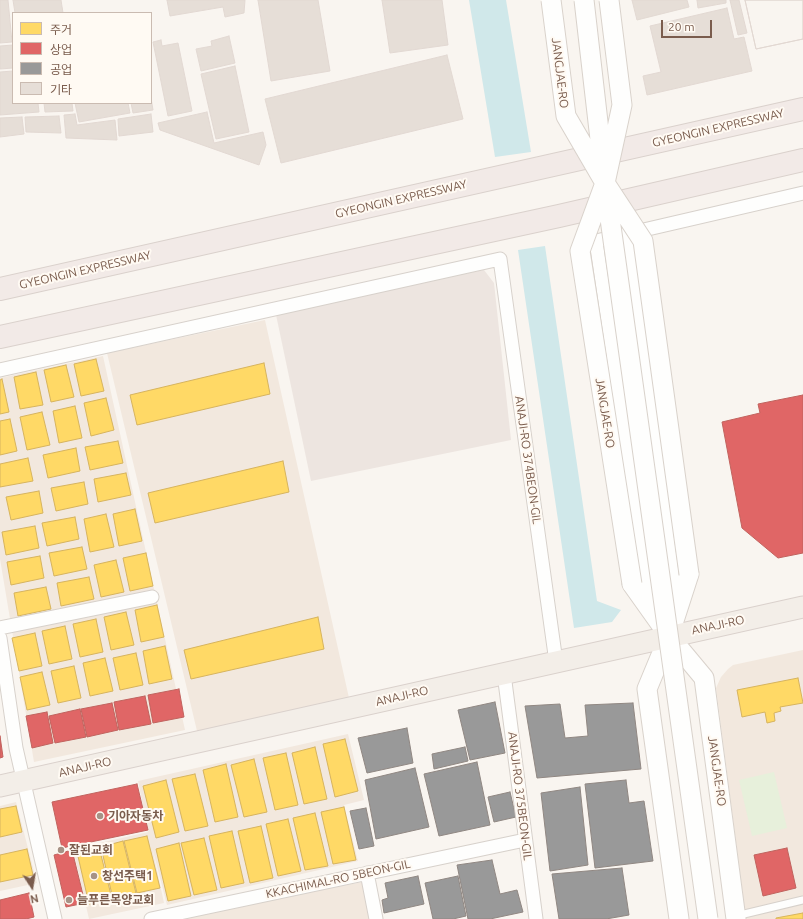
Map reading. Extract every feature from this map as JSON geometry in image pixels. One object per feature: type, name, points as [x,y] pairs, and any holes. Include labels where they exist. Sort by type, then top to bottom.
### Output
[{"type":"highway","name":"GYEONGIN EXPRESSWAY","points":[[0,289],[803,109]]},
{"type":"highway","points":[[0,337],[559,216],[803,160]]},
{"type":"main road","name":"JANGJAE-RO","points":[[551,0],[566,116],[605,183],[642,241],[689,574],[669,636],[647,689],[679,919]]},
{"type":"main road","name":"JANGJAE-RO","points":[[584,0],[605,183],[708,919]]},
{"type":"main road","name":"JANGJAE-RO","points":[[609,0],[622,105],[605,183],[580,251],[632,584],[669,636],[704,678],[736,917]]},
{"type":"main road","name":"ANAJI-RO","points":[[0,786],[803,606]]},
{"type":"street","points":[[669,636],[647,583],[596,241],[803,193]]},
{"type":"street","points":[[627,233],[673,580],[669,636]]},
{"type":"street","name":"ANAJI-RO 374BEON-GIL","points":[[0,370],[500,259],[556,662]]},
{"type":"street","points":[[0,628],[152,597]]},
{"type":"street","points":[[0,638],[16,748],[55,919]]},
{"type":"street","name":"ANAJI-RO 375BEON-GIL","points":[[504,674],[536,919]]},
{"type":"street","name":"KKACHIMAL-RO 5BEON-GIL","points":[[151,919],[525,840]]},
{"type":"street","points":[[367,873],[376,919]]},
{"type":"lane","points":[[736,917],[803,900]]},
{"type":"shaded area","points":[[484,270],[494,283],[511,440],[311,481],[275,310]]},
{"type":"shaded area","points":[[265,320],[349,698],[197,731],[107,353]]},
{"type":"shaded area","points":[[103,356],[185,730],[34,762],[0,559],[0,378]]},
{"type":"shaded area","points":[[803,650],[803,919],[746,919],[716,688],[721,677],[733,665]]},
{"type":"shaded area","points":[[348,734],[364,800],[344,805],[358,861],[167,905],[152,847],[164,903],[89,919],[73,849],[148,832],[138,781]]},
{"type":"shaded area","points":[[16,802],[37,883],[0,891],[0,806]]},
{"type":"shaded area","points":[[363,882],[369,919],[183,919],[284,897]]},
{"type":"green space","points":[[774,772],[787,828],[752,836],[739,780]]},
{"type":"water","points":[[469,0],[506,0],[531,152],[495,157]]},
{"type":"water","points":[[545,246],[597,601],[621,610],[612,622],[574,628],[518,250]]},
{"type":"building: 주거","points":[[96,359],[104,391],[81,396],[74,364]]},
{"type":"building: 주거","points":[[264,363],[270,394],[137,425],[130,395]]},
{"type":"building: 주거","points":[[66,365],[74,397],[51,402],[44,370]]},
{"type":"building: 주거","points":[[36,372],[43,405],[20,409],[14,377]]},
{"type":"building: 주거","points":[[2,379],[9,412],[0,414],[0,380]]},
{"type":"building: 주거","points":[[106,398],[114,430],[91,436],[84,403]]},
{"type":"building: 주거","points":[[75,406],[82,438],[59,443],[53,411]]},
{"type":"building: 주거","points":[[42,412],[50,445],[27,450],[20,417]]},
{"type":"building: 주거","points":[[10,419],[17,451],[0,455],[0,421]]},
{"type":"building: 주거","points":[[118,441],[123,463],[90,470],[85,447]]},
{"type":"building: 주거","points":[[76,448],[80,471],[48,478],[43,455]]},
{"type":"building: 주거","points":[[28,458],[33,481],[0,487],[0,464]]},
{"type":"building: 주거","points":[[283,461],[289,492],[155,523],[148,493]]},
{"type":"building: 주거","points":[[126,473],[131,495],[98,502],[94,479]]},
{"type":"building: 주거","points":[[84,482],[88,504],[56,511],[51,488]]},
{"type":"building: 주거","points":[[39,491],[43,513],[11,520],[6,497]]},
{"type":"building: 주거","points":[[135,509],[142,541],[119,546],[113,514]]},
{"type":"building: 주거","points":[[106,514],[114,547],[90,552],[84,519]]},
{"type":"building: 주거","points":[[75,517],[79,539],[47,546],[42,523]]},
{"type":"building: 주거","points":[[35,526],[39,548],[6,555],[2,532]]},
{"type":"building: 주거","points":[[82,547],[87,569],[54,576],[49,553]]},
{"type":"building: 주거","points":[[146,553],[153,586],[130,591],[123,558]]},
{"type":"building: 주거","points":[[40,556],[44,578],[11,585],[7,562]]},
{"type":"building: 주거","points":[[116,560],[124,592],[101,597],[94,565]]},
{"type":"building: 주거","points":[[89,577],[94,599],[61,606],[57,583]]},
{"type":"building: 주거","points":[[46,587],[51,609],[18,616],[14,593]]},
{"type":"building: 주거","points":[[157,605],[164,637],[141,642],[135,610]]},
{"type":"building: 주거","points":[[126,612],[134,645],[111,650],[104,617]]},
{"type":"building: 주거","points":[[318,617],[324,649],[191,679],[184,650]]},
{"type":"building: 주거","points":[[96,619],[103,652],[80,657],[73,624]]},
{"type":"building: 주거","points":[[65,626],[72,659],[49,664],[42,631]]},
{"type":"building: 주거","points":[[35,633],[42,666],[19,671],[12,638]]},
{"type":"building: 주거","points":[[165,646],[172,679],[149,684],[143,651]]},
{"type":"building: 주거","points":[[136,653],[143,685],[120,690],[113,658]]},
{"type":"building: 주거","points":[[105,658],[113,691],[90,696],[83,663]]},
{"type":"building: 주거","points":[[74,666],[81,698],[58,703],[51,671]]},
{"type":"building: 주거","points":[[42,672],[50,705],[27,710],[20,677]]},
{"type":"building: 주거","points":[[798,678],[803,703],[780,707],[781,711],[774,713],[775,721],[767,723],[765,712],[742,717],[737,690]]},
{"type":"building: 주거","points":[[345,739],[358,791],[335,797],[323,744]]},
{"type":"building: 주거","points":[[315,747],[327,799],[304,804],[292,753]]},
{"type":"building: 주거","points":[[286,753],[298,805],[275,810],[263,758]]},
{"type":"building: 주거","points":[[254,759],[267,812],[244,817],[231,765]]},
{"type":"building: 주거","points":[[226,764],[238,817],[215,822],[203,770]]},
{"type":"building: 주거","points":[[195,774],[208,826],[185,831],[172,779]]},
{"type":"building: 주거","points":[[166,780],[179,832],[156,838],[143,786]]},
{"type":"building: 주거","points":[[16,806],[22,832],[0,837],[0,809]]},
{"type":"building: 주거","points":[[344,807],[356,860],[333,864],[321,812]]},
{"type":"building: 주거","points":[[315,813],[328,866],[305,870],[293,818]]},
{"type":"building: 주거","points":[[288,819],[301,871],[278,876],[266,824]]},
{"type":"building: 주거","points":[[261,826],[273,878],[250,883],[238,831]]},
{"type":"building: 주거","points":[[232,831],[244,883],[221,888],[209,836]]},
{"type":"building: 주거","points":[[147,836],[160,888],[137,893],[124,841]]},
{"type":"building: 주거","points":[[204,838],[217,890],[194,895],[181,843]]},
{"type":"building: 주거","points":[[123,841],[136,893],[113,899],[101,847]]},
{"type":"building: 주거","points":[[179,843],[191,896],[168,901],[156,849]]},
{"type":"building: 주거","name":"창선주택1","points":[[99,847],[112,899],[89,904],[77,852]]},
{"type":"building: 주거","points":[[27,849],[33,875],[0,882],[0,855]]},
{"type":"building: 주거","points":[[803,913],[803,919],[776,919],[776,918]]},
{"type":"building: 상업","points":[[803,395],[803,553],[778,558],[742,528],[722,422],[760,413],[758,404]]},
{"type":"building: 상업","points":[[179,689],[184,717],[153,723],[148,695]]},
{"type":"building: 상업","points":[[145,696],[151,724],[119,730],[114,702]]},
{"type":"building: 상업","points":[[112,703],[118,730],[87,737],[81,709]]},
{"type":"building: 상업","points":[[80,709],[86,737],[55,743],[49,716]]},
{"type":"building: 상업","points":[[47,712],[53,743],[32,748],[26,716]]},
{"type":"building: 상업","points":[[0,736],[3,757],[0,758]]},
{"type":"building: 상업","name":"기아자동차","points":[[137,784],[148,830],[62,848],[52,802]]},
{"type":"building: 상업","points":[[787,848],[796,888],[763,896],[754,855]]},
{"type":"building: 상업","points":[[72,850],[85,903],[66,907],[54,855]]},
{"type":"building: 상업","points":[[29,893],[34,917],[26,919],[0,919],[0,900]]},
{"type":"building: 공업","points":[[495,702],[505,753],[470,760],[458,710]]},
{"type":"building: 공업","points":[[633,703],[641,769],[537,778],[525,706],[560,704],[565,738],[588,736],[585,705]]},
{"type":"building: 공업","points":[[407,728],[413,763],[367,773],[358,738]]},
{"type":"building: 공업","points":[[465,747],[468,761],[434,769],[432,754]]},
{"type":"building: 공업","points":[[477,762],[490,825],[439,836],[424,774]]},
{"type":"building: 공업","points":[[415,768],[429,827],[376,839],[365,780]]},
{"type":"building: 공업","points":[[626,780],[629,803],[644,801],[653,861],[595,868],[585,784]]},
{"type":"building: 공업","points":[[580,787],[588,865],[550,871],[541,793]]},
{"type":"building: 공업","points":[[510,792],[516,817],[494,822],[488,797]]},
{"type":"building: 공업","points":[[366,808],[374,846],[359,849],[350,811]]},
{"type":"building: 공업","points":[[492,860],[500,894],[517,890],[523,912],[490,919],[468,919],[457,865]]},
{"type":"building: 공업","points":[[622,868],[629,915],[606,919],[559,919],[552,874]]},
{"type":"building: 공업","points":[[418,876],[424,904],[384,913],[382,900],[388,898],[385,883]]},
{"type":"building: 공업","points":[[458,876],[466,916],[453,919],[433,919],[425,883]]},
{"type":"building: 기타","points":[[0,0],[8,0],[12,42],[0,43]]},
{"type":"building: 기타","points":[[13,0],[61,0],[63,12],[15,12]]},
{"type":"building: 기타","points":[[167,0],[245,0],[244,13],[225,17],[223,7],[170,16]]},
{"type":"building: 기타","points":[[258,0],[318,0],[330,71],[271,81]]},
{"type":"building: 기타","points":[[382,0],[442,0],[448,45],[390,53]]},
{"type":"building: 기타","points":[[632,0],[687,0],[689,7],[637,20]]},
{"type":"building: 기타","points":[[697,0],[726,0],[726,3],[698,8]]},
{"type":"building: 기타","points":[[730,0],[739,0],[747,33],[738,35]]},
{"type":"building: 기타","points":[[745,0],[803,0],[803,39],[756,49]]},
{"type":"building: 기타","points":[[745,0],[803,0],[803,39],[756,49]]},
{"type":"building: 기타","points":[[727,8],[734,39],[744,37],[752,71],[647,95],[643,76],[661,72],[650,26]]},
{"type":"building: 기타","points":[[229,36],[235,63],[201,71],[196,49],[212,46],[211,41]]},
{"type":"building: 기타","points":[[161,40],[162,46],[178,43],[192,111],[168,116],[153,42]]},
{"type":"building: 기타","points":[[12,45],[12,68],[0,69],[0,46]]},
{"type":"building: 기타","points":[[447,55],[463,119],[281,163],[265,99]]},
{"type":"building: 기타","points":[[235,66],[249,132],[216,139],[201,74]]},
{"type":"building: 기타","points":[[12,71],[12,104],[38,104],[39,112],[0,115],[0,72]]},
{"type":"building: 기타","points":[[44,104],[72,104],[73,111],[45,112]]},
{"type":"building: 기타","points":[[75,104],[128,104],[130,113],[79,122]]},
{"type":"building: 기타","points":[[131,104],[152,104],[153,110],[133,113]]},
{"type":"building: 기타","points":[[207,112],[214,143],[263,132],[266,145],[259,165],[160,130],[158,123]]},
{"type":"building: 기타","points":[[75,114],[77,125],[115,120],[117,140],[66,138],[64,115]]},
{"type":"building: 기타","points":[[151,114],[153,132],[119,136],[118,119]]},
{"type":"building: 기타","points":[[59,116],[61,133],[26,132],[25,117]]},
{"type":"building: 기타","points":[[22,117],[24,134],[0,137],[0,118]]},
{"type":"place","name":"기아자동차","points":[[100,816]]},
{"type":"place","name":"잘된교회","points":[[61,850]]},
{"type":"place","name":"창선주택1","points":[[94,876]]},
{"type":"place","name":"늘푸른목양교회","points":[[69,900]]}]
